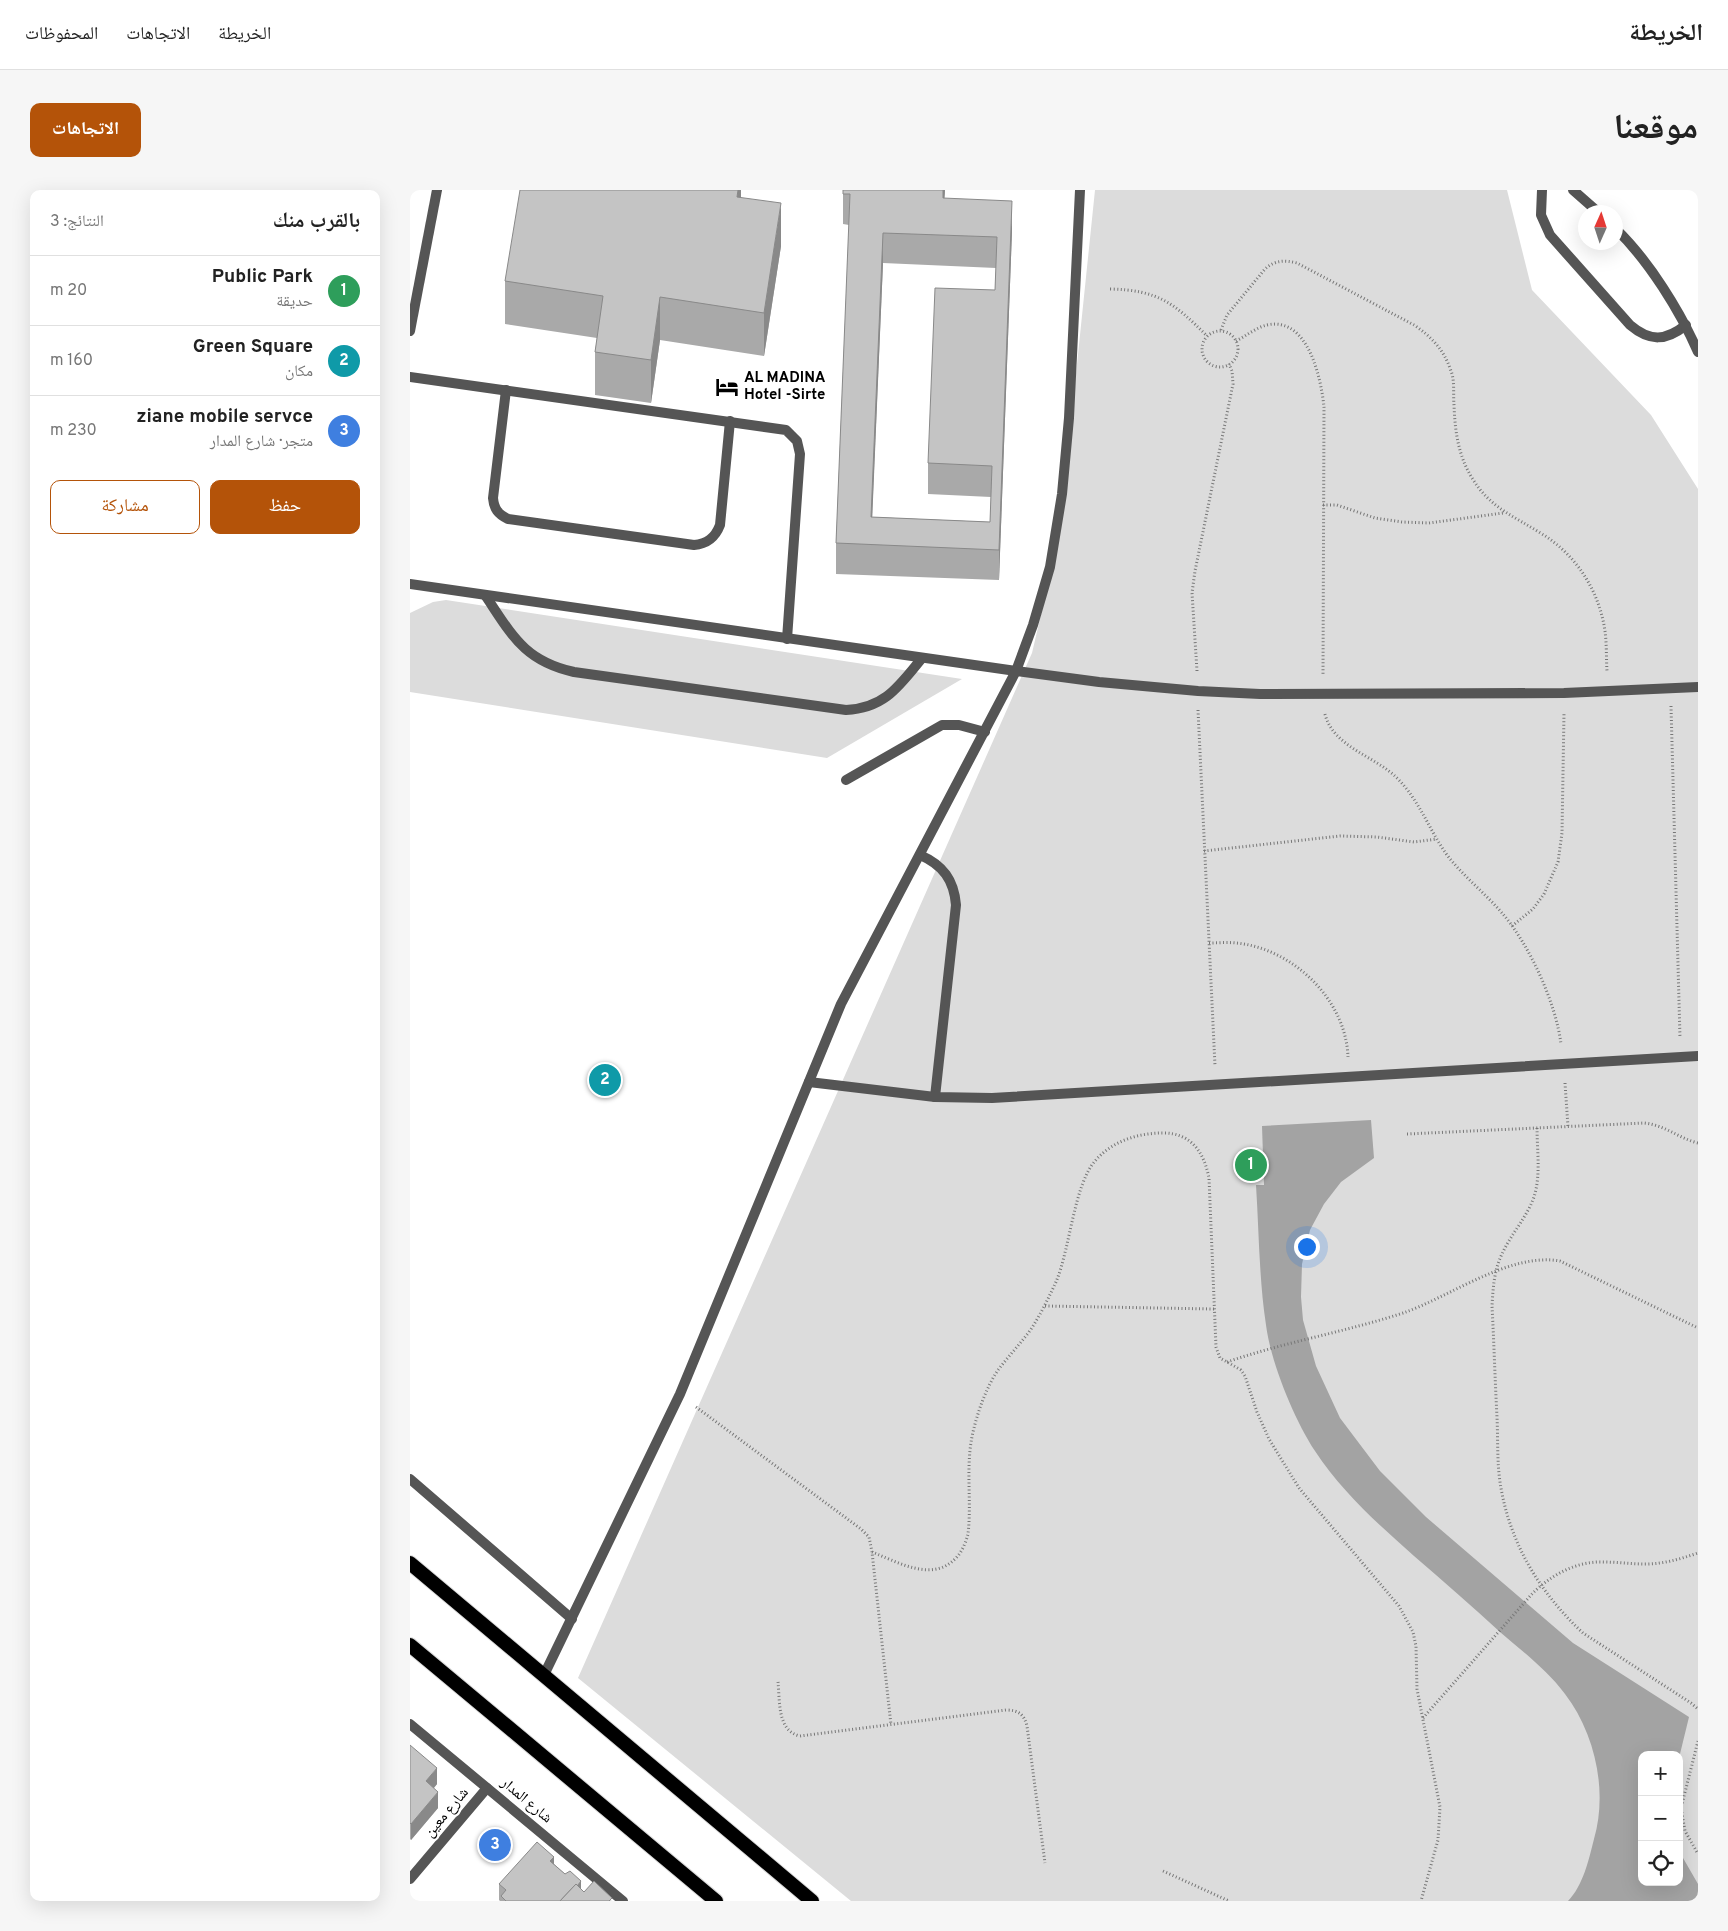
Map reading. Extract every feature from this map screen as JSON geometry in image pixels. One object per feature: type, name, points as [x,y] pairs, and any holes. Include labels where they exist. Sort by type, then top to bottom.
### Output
[{"type":"highway","points":[[410,1563],[812,1901]]},
{"type":"highway","points":[[410,1645],[716,1901]]},
{"type":"street","points":[[410,331],[437,190]]},
{"type":"street","points":[[544,1675],[680,1394],[841,1004],[1016,671],[1033,625],[1050,567],[1062,494],[1069,418],[1080,190]]},
{"type":"street","points":[[1542,190],[1541,215],[1550,235],[1630,325],[1640,333],[1652,337],[1664,337],[1676,333],[1686,325]]},
{"type":"street","points":[[1573,190],[1590,205]]},
{"type":"street","points":[[1623,238],[1656,278],[1686,325],[1698,352]]},
{"type":"street","points":[[410,377],[786,430],[793,436],[799,448],[787,639]]},
{"type":"street","points":[[506,390],[493,498],[496,510],[501,516],[508,519],[694,545],[703,544],[711,540],[717,534],[720,526],[730,421]]},
{"type":"street","points":[[410,584],[1016,671],[1099,682],[1198,691],[1305,694],[1564,693],[1698,686]]},
{"type":"street","points":[[485,595],[511,634],[532,655],[560,668],[574,672],[851,710],[868,707],[888,697],[922,658]]},
{"type":"street","points":[[846,780],[942,725],[959,725],[985,732]]},
{"type":"street","points":[[920,855],[945,872],[955,893],[956,905],[935,1097]]},
{"type":"street","points":[[808,1082],[935,1097],[992,1098],[1698,1056]]},
{"type":"street","points":[[410,1478],[572,1619]]},
{"type":"street","name":"شارع المدار","points":[[410,1724],[623,1901]]},
{"type":"street","name":"شارع معين","points":[[410,1879],[487,1788]]},
{"type":"path","points":[[1221,330],[1228,315],[1265,269],[1272,264],[1288,261],[1297,263],[1428,334],[1440,347],[1452,373],[1456,434],[1462,458],[1477,485],[1486,497],[1504,513],[1558,545],[1584,575],[1600,609],[1604,628],[1608,691]]},
{"type":"path","points":[[1110,289],[1130,289],[1149,293],[1167,301],[1183,312],[1207,336]]},
{"type":"path","points":[[1221,330],[1230,334],[1236,341],[1238,350],[1235,358],[1229,364],[1221,367],[1212,366],[1205,360],[1202,344],[1207,336],[1221,330]]},
{"type":"path","points":[[1216,1086],[1192,593],[1233,384],[1229,364]]},
{"type":"path","points":[[1324,505],[1337,505],[1374,518],[1402,522],[1429,523],[1504,513]]},
{"type":"path","points":[[1670,688],[1680,1057]]},
{"type":"path","points":[[1512,926],[1532,909],[1544,894],[1558,862],[1562,833],[1564,693]]},
{"type":"path","points":[[1204,851],[1340,836],[1376,837],[1414,842],[1437,839]]},
{"type":"path","points":[[1209,943],[1236,943],[1264,949],[1289,960],[1310,977],[1328,998],[1340,1023],[1348,1050],[1348,1078]]},
{"type":"path","points":[[1407,1134],[1650,1124],[1668,1129],[1688,1140],[1698,1142]]},
{"type":"path","points":[[1537,1128],[1538,1172],[1534,1196],[1502,1255],[1496,1272],[1492,1306],[1500,1481],[1506,1512],[1516,1543],[1540,1585],[1555,1605],[1583,1633],[1691,1703],[1698,1710]]},
{"type":"path","points":[[872,1552],[920,1570],[933,1570],[945,1566],[956,1558],[968,1535],[970,1457],[972,1434],[978,1412],[998,1371],[1030,1331],[1044,1306],[1064,1257],[1081,1187],[1086,1174],[1095,1161],[1117,1144],[1134,1137],[1152,1133],[1168,1133],[1184,1138],[1197,1147],[1206,1161],[1209,1178],[1216,1347],[1220,1358],[1241,1370],[1245,1376],[1257,1412],[1269,1439],[1299,1488],[1399,1606],[1413,1632],[1416,1646],[1417,1689],[1440,1807],[1440,1824],[1434,1858],[1421,1901]]},
{"type":"path","points":[[1226,1362],[1405,1312],[1496,1272],[1535,1259],[1547,1258],[1560,1260],[1698,1328]]},
{"type":"path","points":[[1044,1306],[1214,1309]]},
{"type":"path","points":[[680,1394],[861,1529],[868,1537],[872,1552],[891,1725]]},
{"type":"path","points":[[1423,1718],[1540,1585],[1580,1564],[1601,1562],[1645,1564],[1671,1562],[1698,1553]]},
{"type":"path","points":[[778,1682],[783,1722],[785,1727],[794,1735],[807,1735],[1006,1710],[1014,1710],[1022,1714],[1027,1726],[1045,1863]]},
{"type":"path","points":[[1698,1741],[1683,1800],[1681,1816],[1685,1831],[1698,1854]]},
{"type":"path","points":[[1164,1871],[1229,1901]]},
{"type":"shaded area","points":[[1095,190],[1507,190],[1532,290],[1651,415],[1698,489],[1698,1901],[851,1901],[578,1678],[1032,653],[1059,538]]},
{"type":"shaded area","points":[[446,600],[962,679],[827,758],[410,692],[410,613],[433,602]]},
{"type":"shaded area","points":[[1371,1120],[1374,1158],[1341,1182],[1324,1204],[1310,1230],[1302,1264],[1301,1297],[1303,1320],[1316,1366],[1340,1418],[1380,1471],[1426,1517],[1573,1643],[1689,1717],[1681,1751],[1638,1751],[1638,1886],[1683,1886],[1683,1858],[1698,1884],[1698,1901],[1568,1901],[1578,1888],[1588,1863],[1598,1821],[1600,1802],[1599,1782],[1591,1744],[1575,1709],[1558,1685],[1542,1669],[1374,1520],[1337,1480],[1307,1438],[1284,1390],[1273,1356],[1266,1325],[1256,1185],[1264,1185],[1262,1126]]},
{"type":"building","points":[[520,190],[738,190],[737,197],[781,203],[764,313],[660,297],[651,360],[595,352],[603,296],[505,281]]},
{"type":"building","points":[[843,190],[943,190],[943,198],[1012,201],[999,550],[836,543],[850,194],[843,194]],"holes":[[[883,233],[997,237],[995,290],[935,288],[928,463],[992,466],[990,522],[871,517]]]},
{"type":"building","points":[[410,1745],[437,1768],[426,1781],[438,1792],[411,1824],[410,1823]]},
{"type":"building","points":[[537,1842],[554,1857],[550,1861],[565,1874],[570,1871],[581,1881],[560,1901],[506,1901],[501,1896],[506,1890],[499,1884]]},
{"type":"building","points":[[594,1881],[612,1898],[609,1901],[560,1901],[576,1884],[584,1892]]},
{"type":"place","name":"AL MADINA Hotel -Sirte","points":[[727,387]]},
{"type":"place","name":"Green Square","points":[[605,1080]]},
{"type":"place","name":"Public Park","points":[[1251,1165]]},
{"type":"place","name":"ziane mobile servce","points":[[495,1845]]}]
